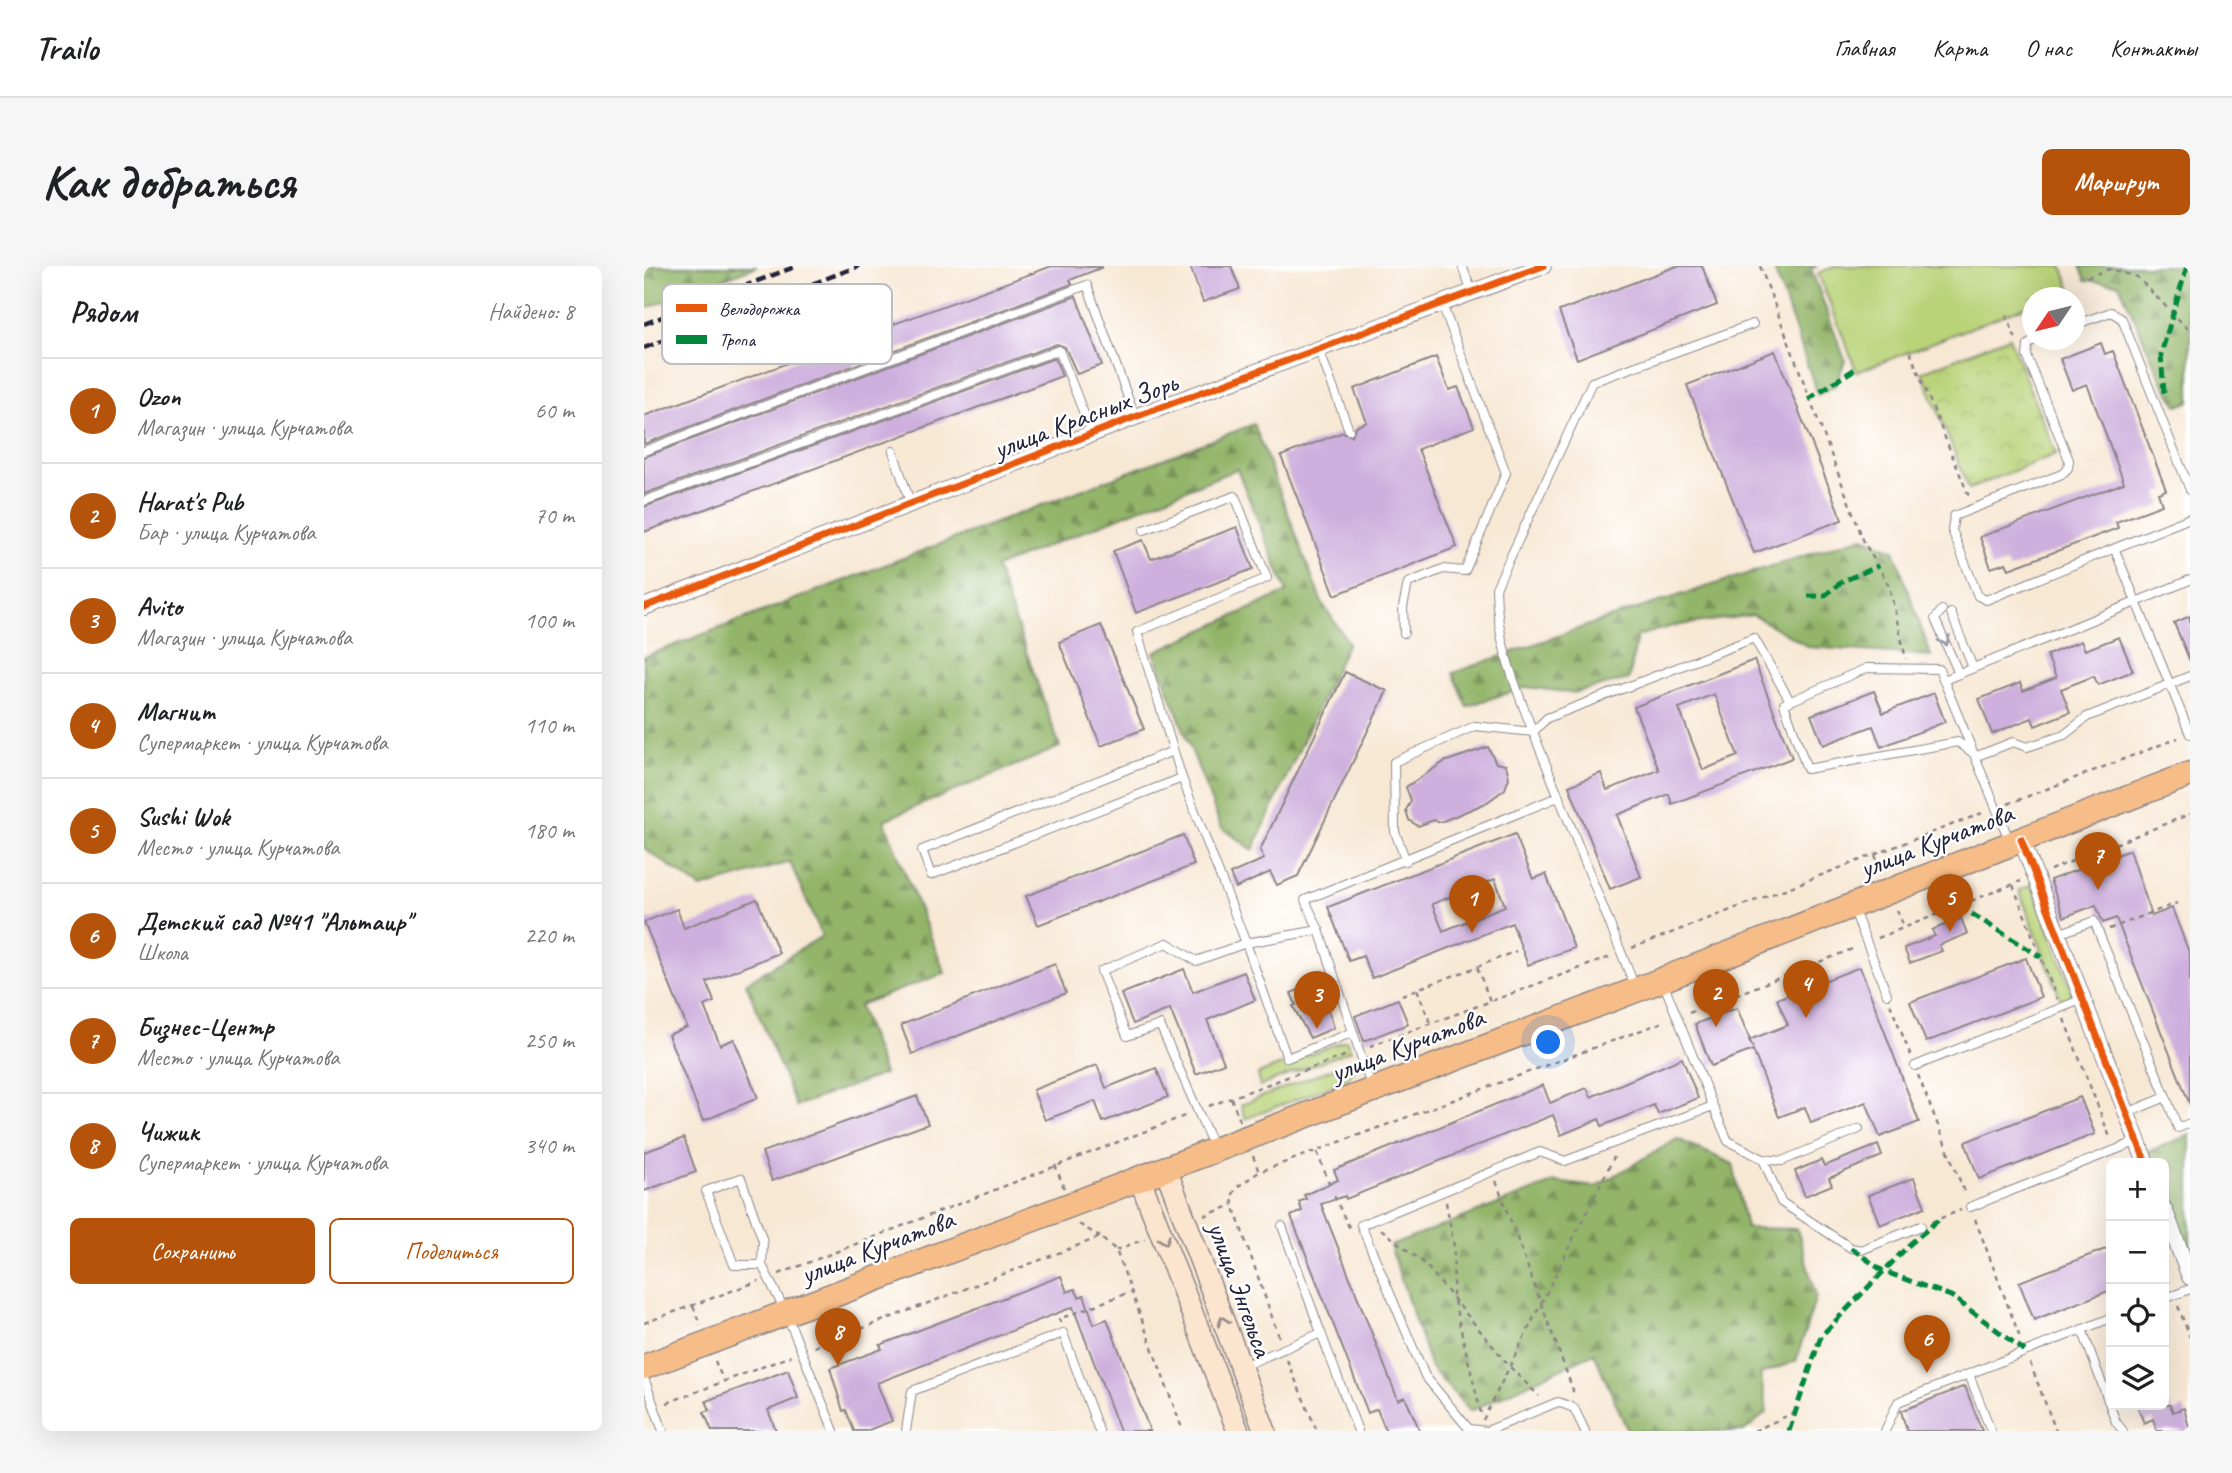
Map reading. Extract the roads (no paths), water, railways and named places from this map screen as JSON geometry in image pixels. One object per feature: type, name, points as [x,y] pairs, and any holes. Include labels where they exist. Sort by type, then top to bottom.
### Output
[{"type":"main road","name":"улица Курчатова","points":[[644,1367],[1214,1148],[1636,990],[2190,774]]},
{"type":"main road","name":"улица Энгельса","points":[[1165,1167],[1265,1431]]},
{"type":"main road","name":"улица Энгельса","points":[[1139,1177],[1238,1431]]},
{"type":"street","name":"улица Красных Зорь","points":[[644,607],[1092,433],[1544,266]]},
{"type":"street","points":[[2016,841],[2035,875],[2144,1158]]},
{"type":"street","points":[[2169,1221],[2190,1277]]},
{"type":"lane","points":[[1462,266],[1472,292]]},
{"type":"lane","points":[[892,358],[1087,285],[1135,417]]},
{"type":"lane","points":[[1404,633],[1403,607],[1408,583],[1443,569],[1465,571],[1506,473],[1443,304]]},
{"type":"lane","points":[[2085,321],[2111,313],[2122,318],[2190,490]]},
{"type":"lane","points":[[1636,990],[1558,797],[1503,651],[1496,623],[1496,588],[1592,382],[1753,324]]},
{"type":"lane","points":[[644,501],[1059,350],[1092,433]]},
{"type":"lane","points":[[1319,350],[1349,429]]},
{"type":"lane","points":[[2028,350],[2027,356],[2069,460],[2068,468],[2062,474],[1954,516],[1952,530],[1982,600],[2115,550],[2190,518]]},
{"type":"lane","points":[[644,451],[876,364]]},
{"type":"lane","points":[[892,452],[911,505]]},
{"type":"lane","points":[[1144,530],[1235,496],[1267,578],[1137,632],[1182,778],[1287,1058],[1351,1033]]},
{"type":"lane","points":[[2115,550],[2190,734]]},
{"type":"lane","points":[[1944,680],[2190,580]]},
{"type":"lane","points":[[1959,674],[1935,618],[1946,612],[1973,668]]},
{"type":"lane","points":[[1533,732],[1547,718],[1754,638],[1790,701]]},
{"type":"lane","points":[[1977,756],[1958,742],[1807,769],[1784,704],[1867,668],[1939,668],[1977,756],[1997,808],[2016,841]]},
{"type":"lane","points":[[1977,756],[2012,742],[2027,747],[2064,735],[2087,717],[2190,676]]},
{"type":"lane","points":[[1405,861],[1395,832],[1394,762],[1475,726],[1533,732]]},
{"type":"lane","points":[[1173,751],[922,850],[931,875],[1182,778]]},
{"type":"lane","points":[[1372,1090],[1351,1033],[1320,930],[1305,900],[1558,797]]},
{"type":"lane","points":[[1852,905],[1886,994]]},
{"type":"lane","points":[[2058,934],[2094,921],[2178,1128],[2190,1123]]},
{"type":"lane","points":[[1214,1148],[1160,1025],[1127,1037],[1101,971],[1167,943],[1196,961],[1246,943],[1320,930]]},
{"type":"lane","points":[[1662,980],[1728,1140],[1763,1158],[1782,1161],[1859,1129]]},
{"type":"lane","points":[[1915,1066],[2083,999]]},
{"type":"lane","points":[[2127,1113],[2165,1097]]},
{"type":"lane","points":[[1585,1431],[1574,1408],[1558,1402],[1487,1431],[1480,1427],[1469,1429],[1425,1376],[1360,1225],[1540,1152],[1565,1161],[1713,1106]]},
{"type":"lane","points":[[1970,1207],[2138,1141]]},
{"type":"lane","points":[[1763,1158],[1781,1202],[1851,1248],[1861,1250],[1921,1226]]},
{"type":"lane","points":[[762,1265],[734,1265],[706,1191],[741,1178],[763,1241],[762,1265],[767,1279],[786,1313],[800,1353],[834,1431]]},
{"type":"lane","points":[[1282,1226],[1358,1431]]},
{"type":"lane","points":[[2169,1297],[2190,1289]]},
{"type":"lane","points":[[1885,1431],[1898,1402],[2106,1320]]},
{"type":"lane","points":[[2082,1329],[2116,1422],[2123,1431]]},
{"type":"lane","points":[[906,1431],[912,1391],[1063,1333],[1099,1431]]},
{"type":"lane","points":[[1240,1367],[1321,1333]]},
{"type":"lane","points":[[1969,1374],[1992,1431]]},
{"type":"lane","points":[[644,1378],[663,1431]]},
{"type":"railway","points":[[750,284],[797,266]]},
{"type":"railway","points":[[812,284],[859,266]]},
{"type":"railway","points":[[644,324],[662,317]]},
{"type":"railway","points":[[644,348],[662,341]]},
{"type":"place","name":"Бизнес-Центр","points":[[2098,890]]},
{"type":"place","name":"Sushi Wok","points":[[1950,932]]},
{"type":"place","name":"Ozon","points":[[1472,933]]},
{"type":"place","name":"Магнит","points":[[1806,1018]]},
{"type":"place","name":"Harat's Pub","points":[[1716,1027]]},
{"type":"place","name":"Avito","points":[[1317,1029]]},
{"type":"place","name":"Чижик","points":[[838,1366]]},
{"type":"place","name":"Детский сад №41 \"Альтаир\"","points":[[1927,1373]]}]
